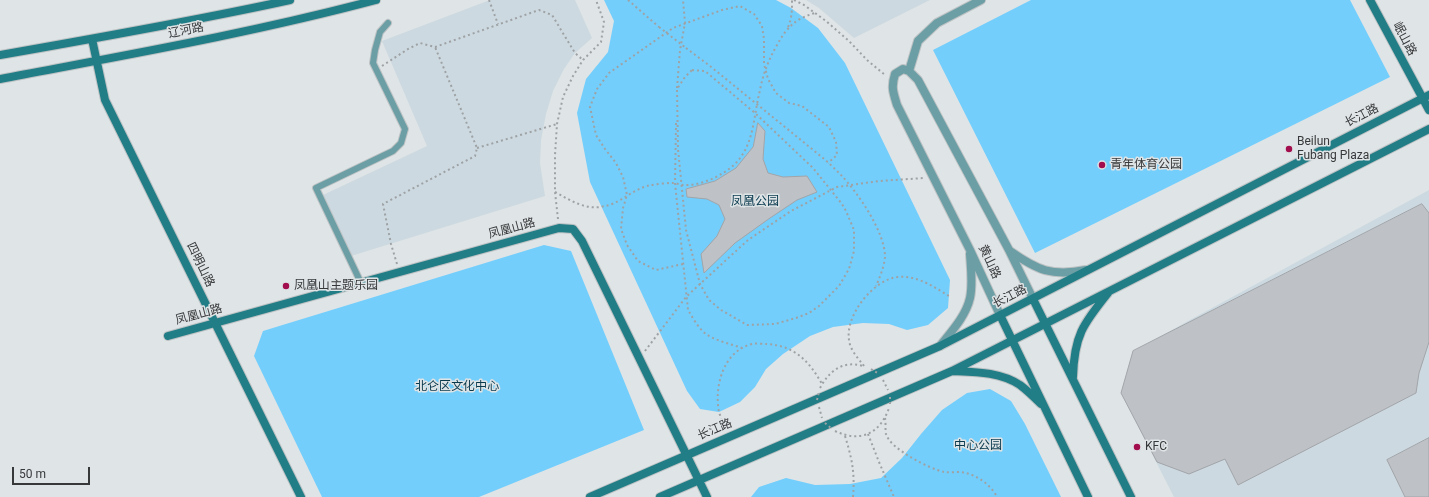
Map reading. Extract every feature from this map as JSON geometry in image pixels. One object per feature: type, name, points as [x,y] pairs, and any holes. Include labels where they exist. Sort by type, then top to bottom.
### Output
[{"type":"main road","name":"辽河路","points":[[0,55],[225,14],[290,0]]},
{"type":"main road","name":"辽河路","points":[[0,79],[229,35],[311,17],[376,0]]},
{"type":"main road","name":"岷山路","points":[[1370,0],[1426,96],[1429,110]]},
{"type":"main road","name":"四明山路","points":[[92,39],[105,100],[301,497]]},
{"type":"main road","name":"长江路","points":[[590,497],[940,346],[1426,96]]},
{"type":"main road","points":[[660,497],[952,371],[1429,129]]},
{"type":"main road","name":"凤凰山路","points":[[168,336],[559,228]]},
{"type":"main road","points":[[559,228],[573,230],[582,241],[707,497]]},
{"type":"main road","points":[[1073,380],[1074,359],[1079,336],[1085,324],[1111,290]]},
{"type":"main road","name":"黄山路","points":[[1033,299],[1131,497]]},
{"type":"main road","name":"黄山路","points":[[1000,315],[1088,497]]},
{"type":"main road","points":[[952,371],[998,375],[1020,386],[1046,408]]},
{"type":"street","points":[[893,81],[895,74],[902,69],[909,71],[918,41],[937,23],[981,0]]},
{"type":"street","name":"黄山路","points":[[909,71],[918,80],[1009,250],[1033,299]]},
{"type":"street","name":"黄山路","points":[[893,81],[892,90],[897,105],[970,250],[1000,315]]},
{"type":"street","points":[[940,346],[965,312],[970,299],[970,250]]},
{"type":"street","points":[[1009,250],[1037,268],[1063,273],[1091,269]]},
{"type":"lane","points":[[360,283],[316,188],[393,151],[401,143],[404,129],[373,63],[374,50],[380,32],[388,23]]},
{"type":"path","points":[[489,0],[498,24]]},
{"type":"path","points":[[559,228],[555,192],[554,155],[557,124],[563,97],[573,76],[583,60],[601,42],[604,22],[596,0]]},
{"type":"path","points":[[628,0],[671,37],[702,59],[828,163],[850,185],[863,202],[880,234],[884,246],[885,257],[883,269],[876,286]]},
{"type":"path","points":[[683,0],[685,23],[680,50],[677,89],[675,183],[688,310],[695,322],[705,334],[742,348]]},
{"type":"path","points":[[555,192],[577,204],[593,208],[611,205],[627,195],[648,186],[675,183],[682,186],[711,180],[724,173],[744,153],[749,143],[754,128],[755,113],[765,70],[773,52],[788,28],[791,20],[793,0],[815,13],[849,40],[867,60],[893,81]]},
{"type":"path","points":[[683,264],[656,270],[638,262],[627,245],[621,229],[623,208],[627,195],[623,177],[616,162],[596,135],[590,107],[597,89],[609,72],[673,28],[722,10],[740,6],[754,14],[762,26],[765,70],[776,93],[789,103],[802,106],[829,127],[836,142],[836,155],[828,163]]},
{"type":"path","points":[[376,70],[420,43],[435,47],[539,10],[552,15],[575,53],[583,60]]},
{"type":"path","points":[[788,28],[795,21],[815,13]]},
{"type":"path","points":[[400,272],[391,244],[383,204],[475,156],[477,148],[435,47]]},
{"type":"path","points":[[692,70],[705,71],[755,113],[812,168],[842,204],[854,230],[854,251],[849,269],[838,286],[818,306],[808,313],[782,322],[747,325],[721,310],[709,300],[700,284],[686,230],[678,149],[677,89],[685,76],[692,70]]},
{"type":"path","points":[[477,148],[557,124]]},
{"type":"path","points":[[640,359],[686,297],[748,240],[791,211],[837,187],[879,181],[934,178]]},
{"type":"path","points":[[864,366],[852,350],[848,339],[850,325],[857,309],[876,286],[885,280],[899,277],[919,280],[949,296]]},
{"type":"path","points":[[728,438],[719,412],[719,384],[723,370],[730,358],[742,348],[753,344],[775,345],[798,354],[809,364],[822,384]]},
{"type":"path","points":[[857,364],[864,366],[879,374],[886,384],[890,395],[890,407],[886,418],[878,428],[868,434],[856,437],[845,436],[834,431],[828,426],[819,412],[818,400],[820,388],[825,378],[834,370],[845,365],[857,364]]},
{"type":"path","points":[[886,418],[886,435],[897,449],[930,467],[944,472],[966,472],[982,479],[997,497]]},
{"type":"path","points":[[868,434],[894,497]]},
{"type":"path","points":[[845,436],[853,462],[853,497]]},
{"type":"shaded area","points":[[490,0],[575,0],[592,38],[575,53],[564,69],[553,91],[546,114],[541,140],[540,163],[545,196],[351,256],[323,195],[427,146],[382,41]]},
{"type":"shaded area","points":[[806,0],[930,0],[854,38],[819,8]]},
{"type":"shaded area","points":[[1429,190],[1429,497],[1174,497],[1121,393],[1133,351]]},
{"type":"green space","name":"凤凰公园","points":[[604,0],[776,0],[791,8],[818,28],[845,63],[950,280],[948,308],[928,325],[907,330],[889,324],[863,323],[833,327],[810,336],[783,354],[766,369],[755,387],[740,402],[719,412],[700,409],[687,391],[590,182],[577,113],[586,79],[608,52],[614,21]]},
{"type":"green space","name":"青年体育公园","points":[[1031,0],[1350,0],[1390,77],[1035,253],[933,50]]},
{"type":"green space","name":"北仑区文化中心","points":[[544,245],[571,251],[644,430],[479,497],[322,497],[254,356],[263,331]]},
{"type":"green space","name":"中心公园","points":[[990,389],[1011,401],[1025,424],[1061,497],[751,497],[759,487],[786,478],[815,485],[850,484],[881,478],[902,458],[942,410],[967,393]]},
{"type":"building","points":[[758,123],[765,131],[763,159],[768,173],[783,177],[807,176],[817,192],[797,200],[735,243],[704,273],[701,254],[717,236],[725,219],[719,205],[707,199],[687,197],[686,189],[715,181],[736,168],[753,147]]},
{"type":"building","points":[[1422,204],[1429,213],[1429,342],[1419,373],[1416,393],[1238,485],[1225,459],[1189,474],[1157,462],[1121,393],[1133,351]]},
{"type":"building","points":[[1429,438],[1429,497],[1405,497],[1387,460]]},
{"type":"place","name":"Beilun Fubang Plaza","points":[[1289,149]]},
{"type":"place","name":"青年体育公园","points":[[1102,165]]},
{"type":"place","name":"凤凰山主题乐园","points":[[286,286]]},
{"type":"place","name":"KFC","points":[[1137,447]]}]
